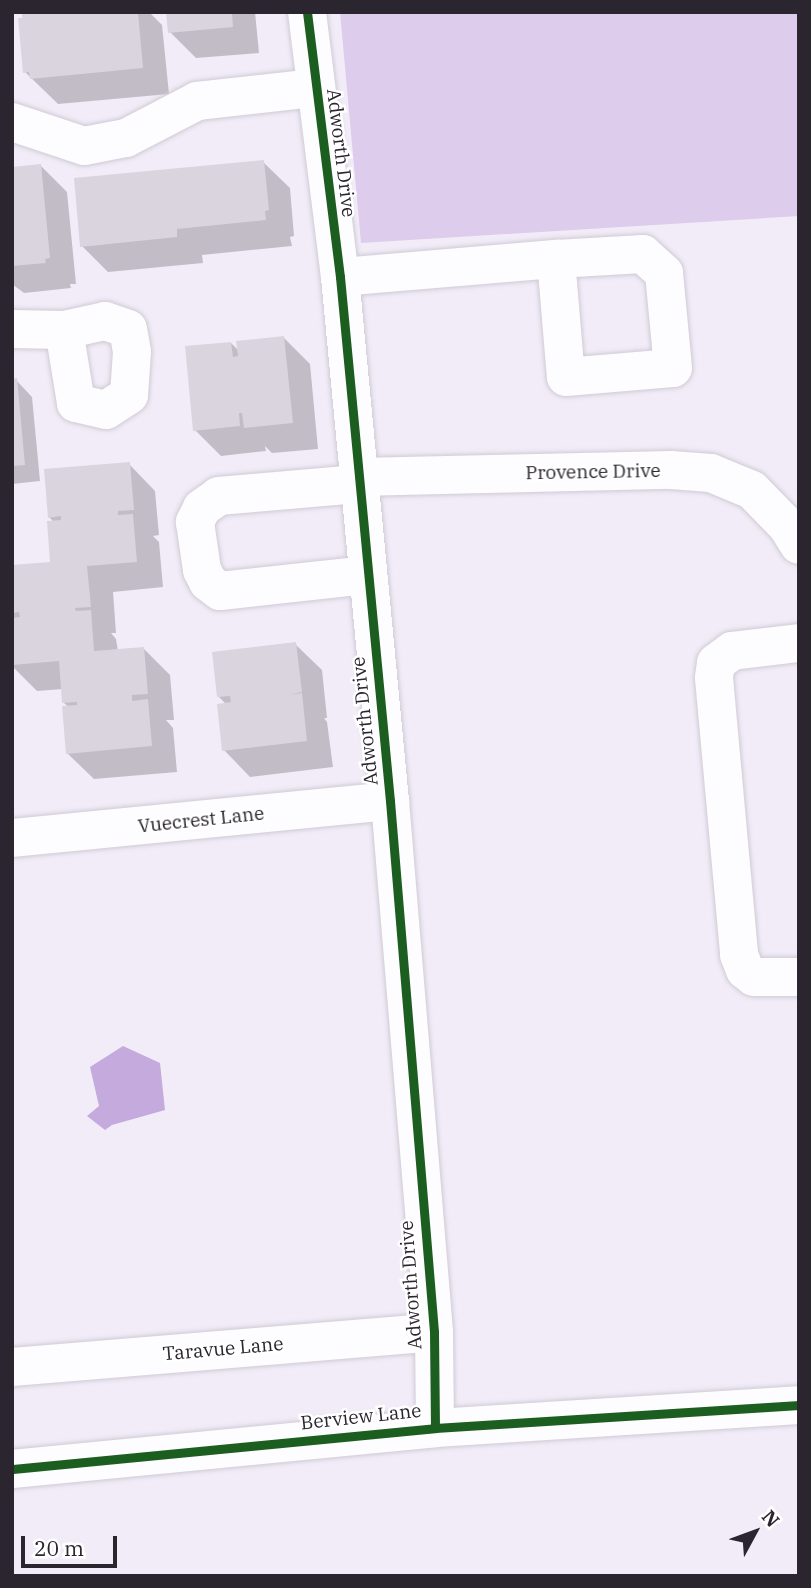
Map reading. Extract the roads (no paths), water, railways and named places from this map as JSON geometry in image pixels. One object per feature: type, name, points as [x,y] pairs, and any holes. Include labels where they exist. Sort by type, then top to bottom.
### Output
[{"type":"street","name":"Adworth Drive","points":[[307,12],[340,276],[390,801],[434,1332],[435,1428]]},
{"type":"street","points":[[12,122],[84,146],[126,138],[197,101],[315,88]]},
{"type":"street","points":[[340,276],[556,259]]},
{"type":"street","points":[[12,329],[64,330]]},
{"type":"street","name":"Provence Drive","points":[[368,575],[220,591],[208,582],[202,570],[195,522],[202,508],[219,496],[358,480],[671,470],[711,473],[752,490],[788,526],[799,545]]},
{"type":"street","points":[[799,643],[732,651],[716,663],[714,678],[739,955],[745,970],[754,977],[799,977]]},
{"type":"street","name":"Vuecrest Lane","points":[[12,838],[390,801]]},
{"type":"street","name":"Taravue Lane","points":[[12,1367],[434,1332]]},
{"type":"street","name":"Berview Lane","points":[[12,1469],[435,1428],[799,1405]]}]
